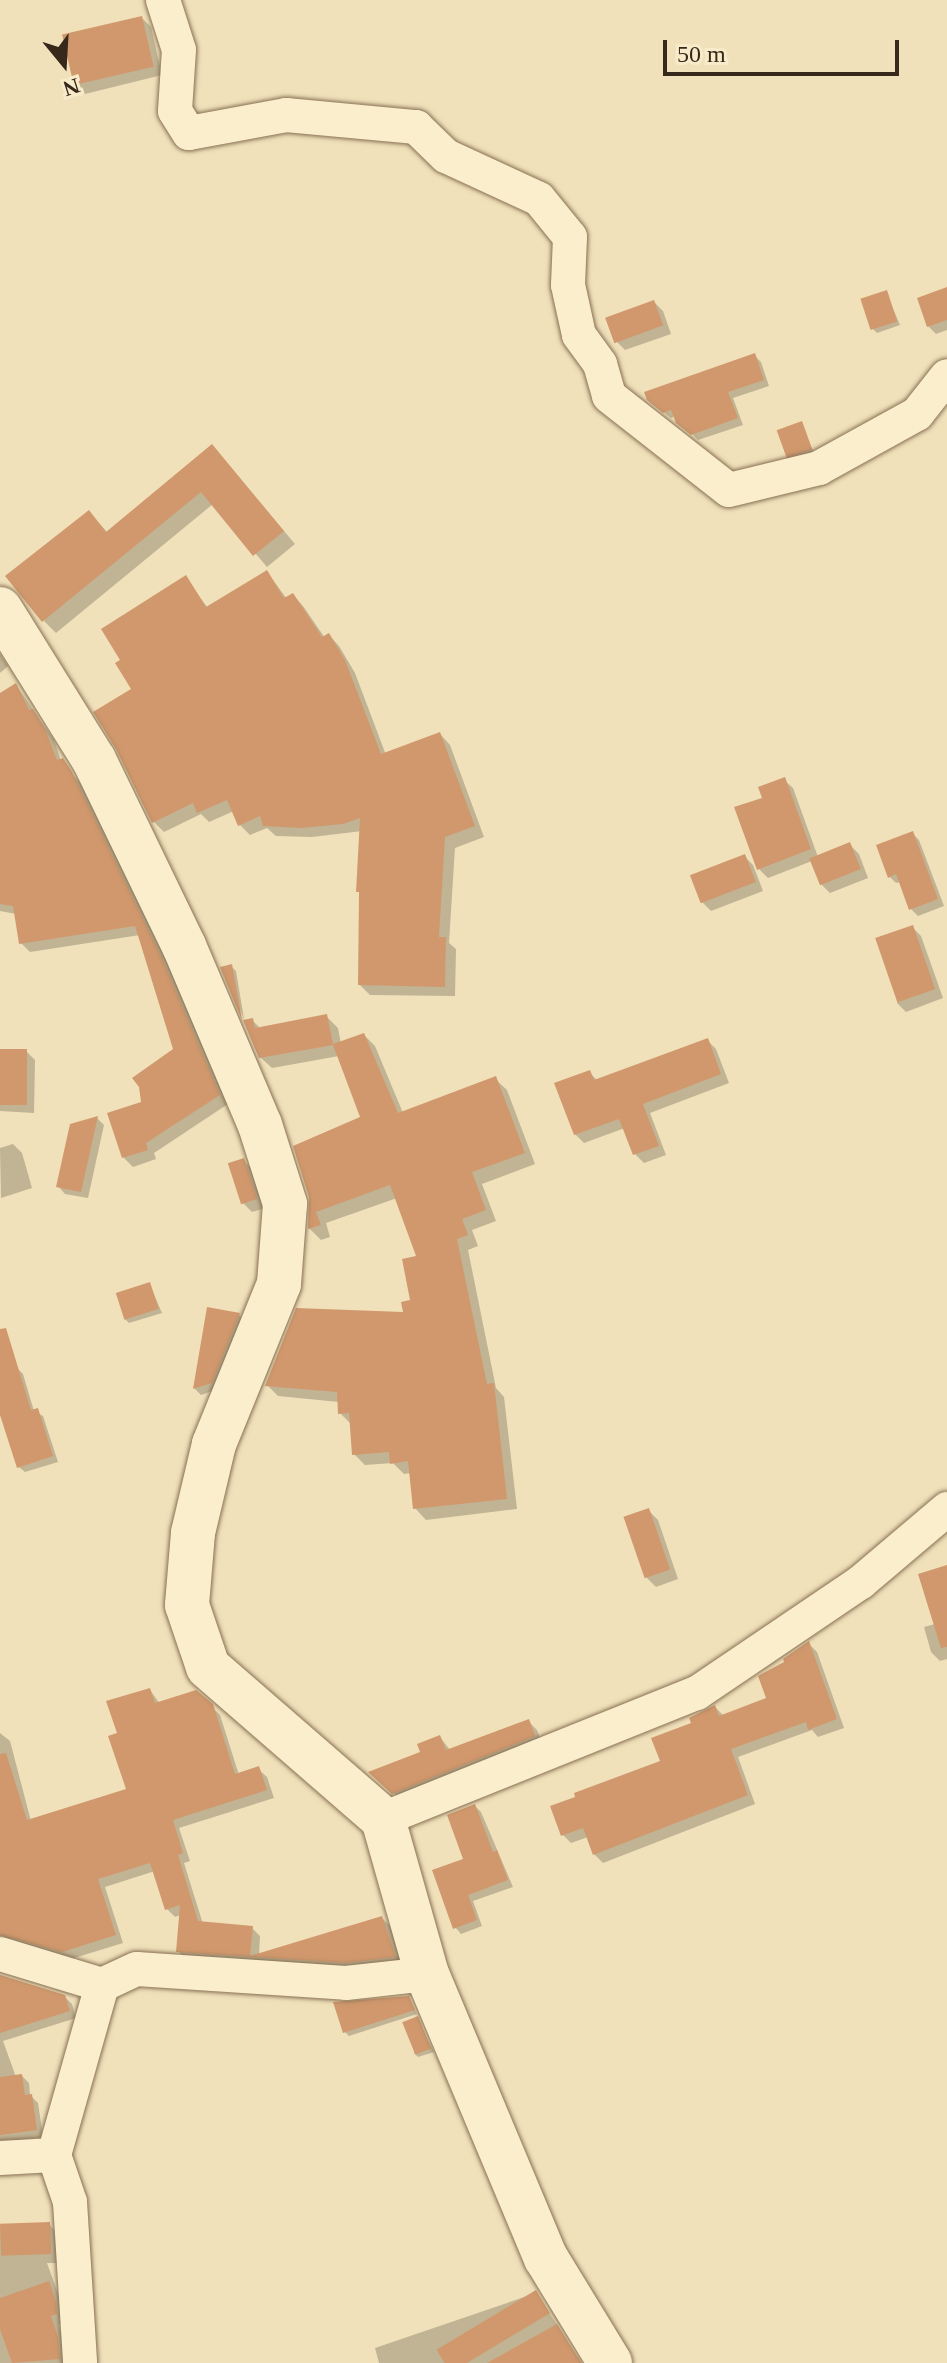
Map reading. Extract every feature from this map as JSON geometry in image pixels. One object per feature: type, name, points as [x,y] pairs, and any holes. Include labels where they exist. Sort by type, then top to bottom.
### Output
[{"type":"street","points":[[163,0],[179,50],[175,111],[189,133],[286,115],[416,127],[446,156],[539,199],[570,237],[568,285],[579,335],[600,364],[609,396],[729,490],[819,468],[917,414],[947,376]]},
{"type":"street","points":[[0,609],[94,760],[184,946],[260,1125],[285,1204],[279,1284],[214,1444],[193,1533],[187,1605],[208,1667],[383,1819],[427,1974],[546,2258],[610,2363]]},
{"type":"street","points":[[383,1819],[697,1693],[861,1582],[947,1509]]},
{"type":"street","points":[[0,1954],[102,1985],[137,1969],[346,1983],[427,1974]]},
{"type":"street","points":[[80,2363],[70,2202],[54,2155],[102,1985]]},
{"type":"street","points":[[0,2158],[54,2155]]},
{"type":"building","points":[[142,16],[154,67],[74,85],[62,34]]},
{"type":"building","points":[[947,287],[947,320],[927,327],[917,298]]},
{"type":"building","points":[[887,290],[897,321],[871,330],[860,299]]},
{"type":"building","points":[[654,300],[663,325],[614,343],[605,318]]},
{"type":"building","points":[[755,353],[764,380],[728,392],[738,418],[691,435],[676,423],[671,410],[663,413],[647,400],[644,392]]},
{"type":"building","points":[[802,421],[812,449],[787,458],[777,430]]},
{"type":"building","points":[[212,444],[284,531],[253,556],[201,492],[42,622],[5,576],[89,510],[106,532]]},
{"type":"building","points":[[267,570],[284,598],[293,593],[322,637],[329,633],[345,660],[381,754],[440,732],[475,826],[445,837],[439,937],[446,937],[445,987],[358,985],[359,892],[356,892],[360,818],[343,824],[301,828],[263,826],[260,816],[238,826],[227,800],[197,813],[193,803],[152,823],[116,749],[93,712],[131,689],[115,663],[120,660],[101,629],[186,575],[206,607]]},
{"type":"building","points":[[16,683],[29,710],[33,709],[45,729],[57,760],[63,758],[72,772],[161,956],[220,1095],[146,1143],[148,1150],[122,1158],[107,1113],[141,1102],[139,1087],[132,1078],[173,1049],[135,926],[19,944],[13,906],[0,904],[0,693]]},
{"type":"building","points":[[785,777],[811,849],[757,870],[734,807],[762,798],[758,787]]},
{"type":"building","points":[[913,831],[938,899],[909,910],[896,874],[888,878],[876,845]]},
{"type":"building","points":[[850,842],[861,869],[820,885],[809,858]]},
{"type":"building","points":[[745,854],[756,882],[701,903],[690,875]]},
{"type":"building","points":[[913,925],[935,989],[897,1002],[875,938]]},
{"type":"building","points":[[232,964],[242,1020],[220,967]]},
{"type":"building","points":[[327,1014],[333,1044],[364,1033],[398,1113],[496,1076],[525,1153],[472,1172],[486,1210],[462,1219],[468,1235],[457,1239],[487,1384],[494,1383],[507,1499],[413,1509],[408,1461],[390,1464],[389,1452],[352,1455],[349,1413],[338,1414],[337,1392],[265,1386],[296,1308],[403,1312],[401,1302],[410,1300],[402,1259],[416,1256],[390,1185],[316,1212],[321,1225],[308,1229],[309,1197],[293,1146],[360,1117],[333,1045],[259,1058],[243,1020],[253,1018],[255,1028]]},
{"type":"building","points":[[708,1038],[721,1074],[643,1104],[659,1146],[633,1155],[619,1119],[574,1135],[554,1083],[590,1070],[594,1080]]},
{"type":"building","points":[[0,1049],[27,1049],[27,1105],[0,1105]]},
{"type":"building","points":[[98,1116],[81,1192],[56,1187],[70,1124]]},
{"type":"building","points":[[244,1158],[257,1199],[241,1204],[228,1163]]},
{"type":"building","points":[[150,1282],[159,1309],[124,1320],[116,1293]]},
{"type":"building","points":[[207,1307],[240,1313],[212,1383],[193,1389]]},
{"type":"building","points":[[6,1328],[31,1410],[38,1408],[53,1456],[17,1468],[0,1415],[0,1329]]},
{"type":"building","points":[[649,1508],[670,1569],[645,1578],[623,1517]]},
{"type":"building","points":[[947,1565],[947,1647],[941,1648],[918,1574]]},
{"type":"building","points":[[809,1641],[837,1719],[808,1730],[806,1722],[731,1749],[748,1795],[593,1855],[583,1828],[561,1836],[550,1806],[575,1797],[574,1793],[660,1761],[651,1738],[691,1723],[689,1718],[715,1705],[719,1716],[766,1698],[758,1676],[784,1662],[783,1659]]},
{"type":"building","points":[[150,1688],[155,1703],[196,1690],[213,1704],[235,1774],[259,1766],[267,1790],[173,1820],[183,1853],[178,1855],[198,1921],[253,1926],[250,1956],[382,1916],[396,1957],[346,1963],[176,1952],[180,1905],[165,1910],[150,1863],[98,1879],[116,1935],[62,1952],[0,1935],[0,1754],[6,1753],[27,1820],[126,1789],[108,1736],[117,1733],[106,1701]]},
{"type":"building","points":[[529,1719],[535,1736],[392,1794],[368,1772],[420,1752],[417,1744],[440,1735],[446,1750]]},
{"type":"building","points":[[475,1804],[493,1852],[497,1850],[508,1880],[468,1895],[477,1920],[453,1929],[432,1870],[463,1859],[447,1815]]},
{"type":"building","points":[[0,1975],[65,1995],[70,2011],[0,2033]]},
{"type":"building","points":[[409,1996],[415,2010],[343,2033],[333,2002]]},
{"type":"building","points":[[418,2016],[431,2048],[415,2055],[402,2022]]},
{"type":"building","points":[[22,2074],[25,2095],[32,2094],[37,2130],[0,2135],[0,2077]]},
{"type":"building","points":[[50,2222],[51,2254],[1,2256],[0,2224]]},
{"type":"building","points":[[49,2281],[56,2302],[57,2314],[51,2316],[58,2337],[60,2359],[12,2363],[0,2329],[0,2298]]},
{"type":"building","points":[[536,2290],[550,2313],[467,2363],[445,2363],[437,2350]]},
{"type":"building","points":[[557,2324],[581,2363],[487,2363]]}]
